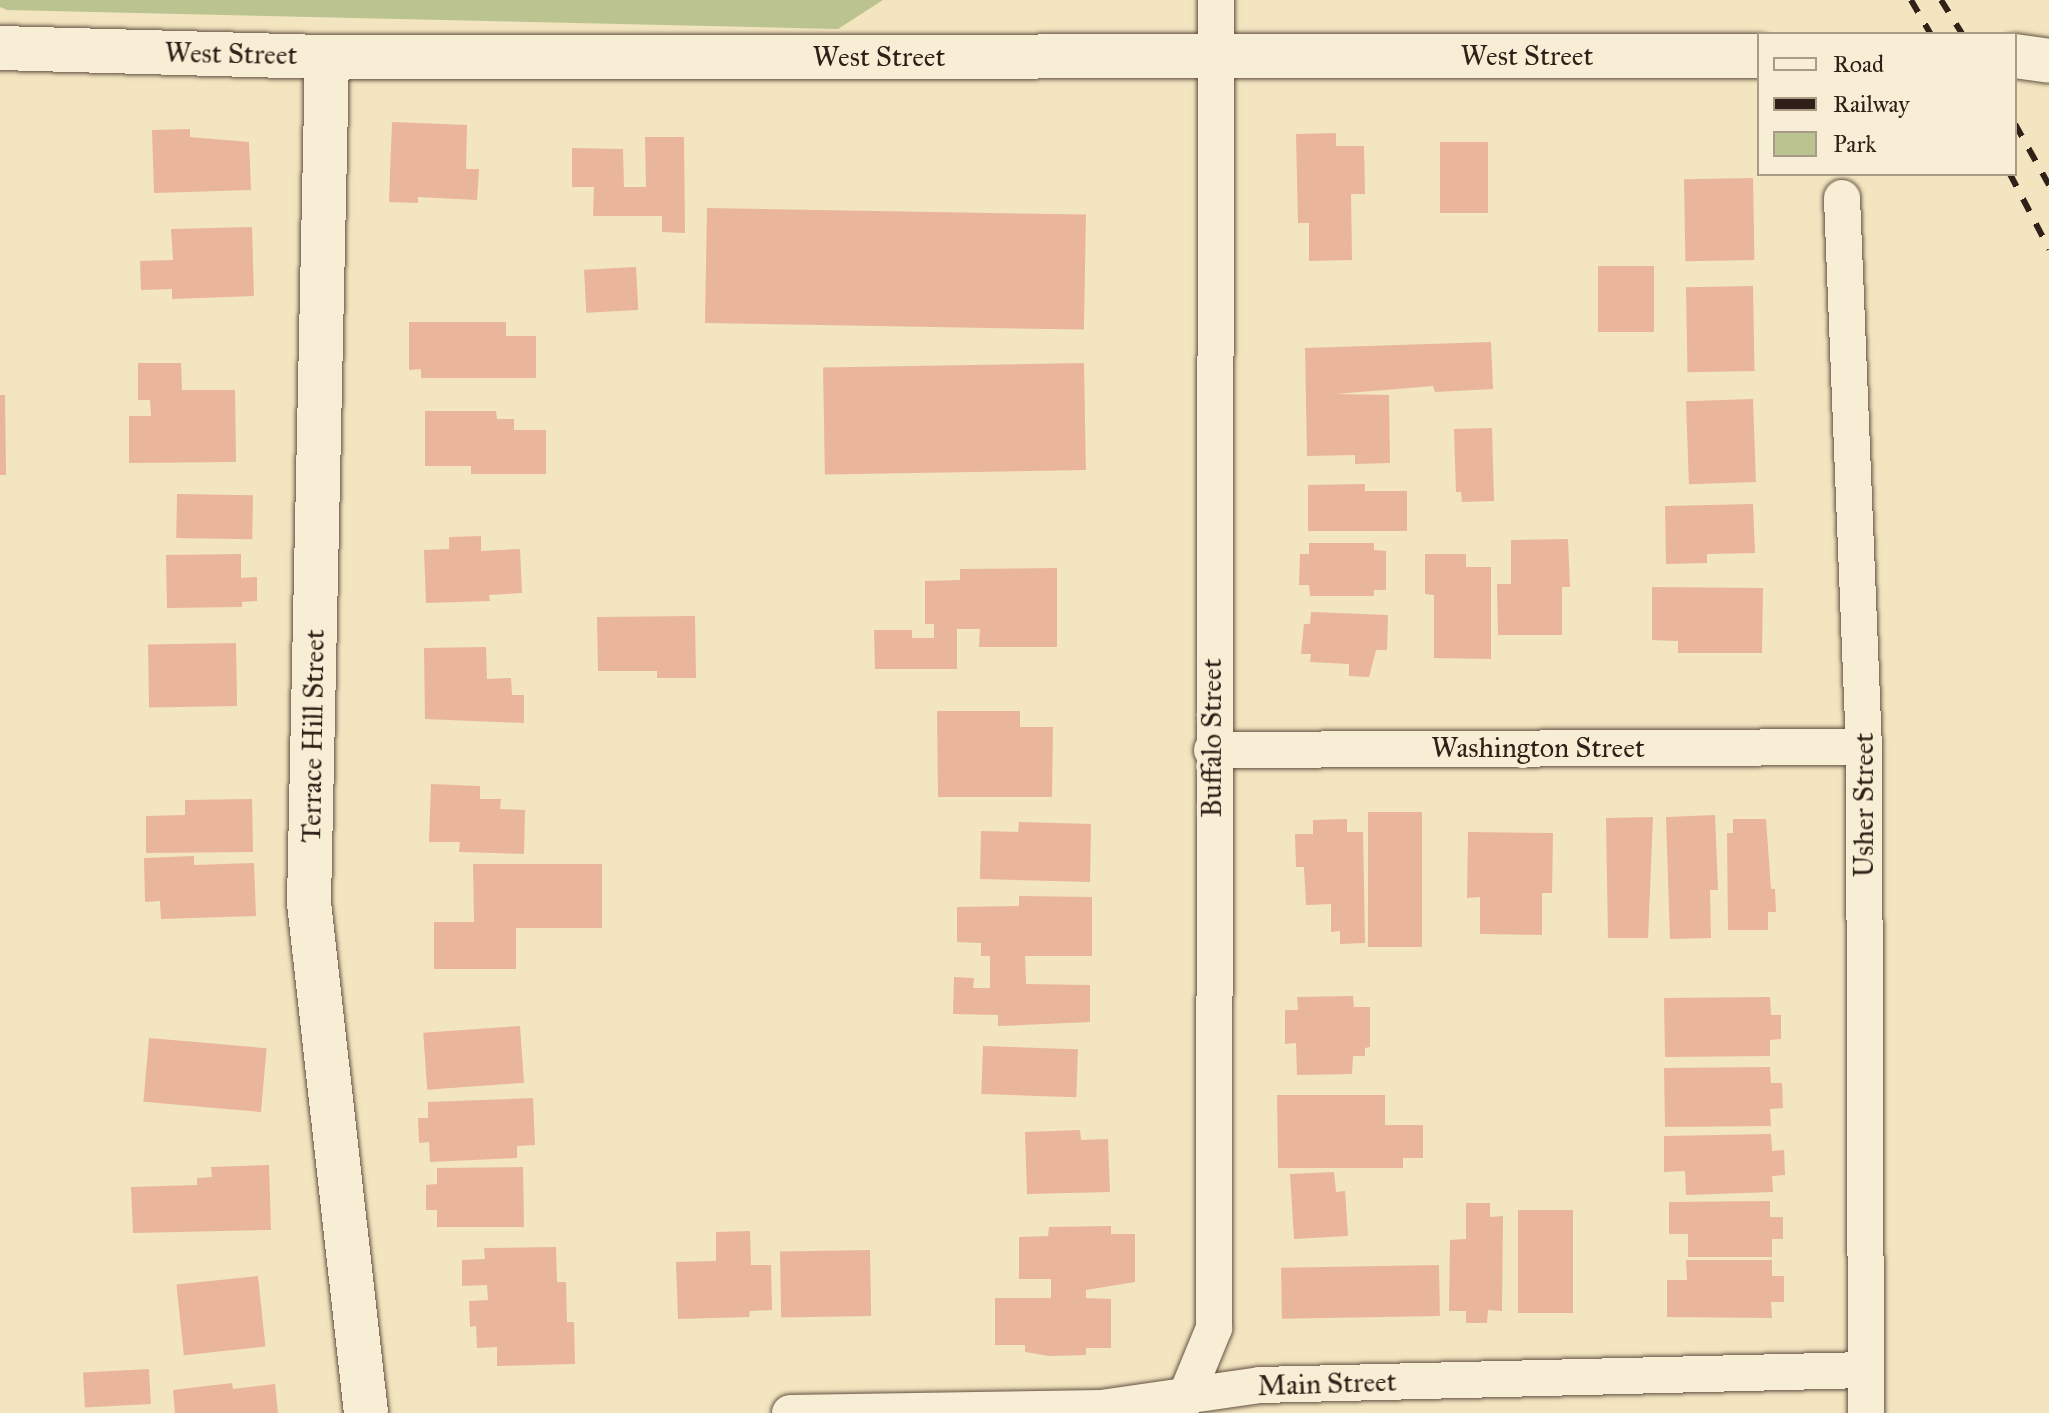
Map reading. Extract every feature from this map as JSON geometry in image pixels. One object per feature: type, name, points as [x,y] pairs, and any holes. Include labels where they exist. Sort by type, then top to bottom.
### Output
[{"type":"main road","name":"West Street","points":[[0,48],[327,57],[1757,56]]},
{"type":"main road","name":"Terrace Hill Street","points":[[327,57],[309,903],[366,1413]]},
{"type":"street","name":"Buffalo Street","points":[[1183,1403],[1214,1328],[1212,750],[1216,0]]},
{"type":"street","name":"Usher Street","points":[[1842,198],[1864,747],[1866,1413]]},
{"type":"street","name":"Washington Street","points":[[1212,750],[1864,747]]},
{"type":"street","name":"Main Street","points":[[790,1413],[1101,1408],[1183,1403],[1260,1385],[1865,1370]]},
{"type":"green space","points":[[0,0],[883,0],[838,29],[7,10],[0,7]]},
{"type":"building","points":[[392,122],[467,125],[466,169],[479,169],[477,200],[418,197],[418,203],[389,202]]},
{"type":"building","points":[[190,129],[190,137],[249,142],[251,190],[154,193],[152,130]]},
{"type":"building","points":[[1336,133],[1336,146],[1364,146],[1365,194],[1351,194],[1352,260],[1309,261],[1309,223],[1298,223],[1296,134]]},
{"type":"building","points":[[645,137],[684,137],[685,233],[662,232],[662,216],[593,216],[594,187],[572,187],[572,148],[623,149],[624,187],[646,187]]},
{"type":"building","points":[[1440,142],[1488,142],[1488,213],[1440,213]]},
{"type":"building","points":[[1753,178],[1754,260],[1685,261],[1684,179]]},
{"type":"building","points":[[707,208],[1086,215],[1084,330],[705,323]]},
{"type":"building","points":[[252,227],[254,296],[172,299],[172,289],[141,290],[140,261],[173,260],[171,229]]},
{"type":"building","points":[[1598,266],[1654,266],[1654,332],[1598,332]]},
{"type":"building","points":[[636,267],[638,310],[586,313],[584,270]]},
{"type":"building","points":[[1753,286],[1754,371],[1687,372],[1686,287]]},
{"type":"building","points":[[409,322],[506,322],[506,336],[536,336],[536,378],[421,378],[421,369],[409,370]]},
{"type":"building","points":[[1491,342],[1493,389],[1435,392],[1433,386],[1335,394],[1389,395],[1390,463],[1355,464],[1355,455],[1307,456],[1305,348]]},
{"type":"building","points":[[138,363],[181,363],[182,390],[235,390],[236,462],[129,463],[129,416],[151,416],[150,400],[138,400]]},
{"type":"building","points":[[1084,363],[1086,470],[825,475],[823,368]]},
{"type":"building","points":[[0,395],[5,395],[6,475],[0,475]]},
{"type":"building","points":[[1753,399],[1756,482],[1689,484],[1686,401]]},
{"type":"building","points":[[425,411],[496,411],[497,419],[514,419],[514,430],[546,430],[546,474],[471,474],[471,466],[425,466]]},
{"type":"building","points":[[1492,428],[1494,501],[1462,502],[1461,492],[1456,492],[1454,429]]},
{"type":"building","points":[[1365,484],[1365,491],[1407,491],[1407,531],[1308,531],[1308,485]]},
{"type":"building","points":[[177,494],[253,495],[252,539],[176,538]]},
{"type":"building","points":[[1753,504],[1755,553],[1707,554],[1707,563],[1666,564],[1665,506]]},
{"type":"building","points":[[481,536],[481,551],[520,549],[522,593],[489,595],[490,601],[426,603],[424,550],[449,549],[449,537]]},
{"type":"building","points":[[1568,539],[1570,587],[1562,587],[1562,635],[1498,635],[1497,584],[1511,584],[1511,540]]},
{"type":"building","points":[[1309,543],[1374,543],[1374,550],[1386,551],[1386,590],[1374,590],[1374,596],[1310,596],[1309,585],[1299,585],[1300,554],[1309,554]]},
{"type":"building","points":[[241,554],[241,578],[257,577],[257,601],[242,602],[242,607],[167,608],[166,555]]},
{"type":"building","points":[[1425,554],[1466,554],[1466,567],[1491,567],[1491,659],[1434,658],[1434,595],[1425,594]]},
{"type":"building","points":[[1057,568],[1057,647],[979,647],[980,629],[957,629],[957,669],[875,669],[874,630],[912,630],[912,638],[934,638],[934,624],[925,624],[925,581],[960,580],[960,569]]},
{"type":"building","points":[[1652,587],[1763,588],[1762,653],[1678,653],[1678,641],[1652,640]]},
{"type":"building","points":[[1311,612],[1388,615],[1387,650],[1376,650],[1369,677],[1349,676],[1349,664],[1310,662],[1311,654],[1301,654],[1304,624],[1310,624]]},
{"type":"building","points":[[695,616],[696,678],[657,678],[657,671],[598,671],[597,617]]},
{"type":"building","points":[[236,643],[237,706],[149,708],[148,645]]},
{"type":"building","points":[[486,647],[487,679],[511,678],[512,695],[524,695],[524,723],[425,719],[424,648]]},
{"type":"building","points":[[937,711],[1020,711],[1020,727],[1053,727],[1052,797],[938,797]]},
{"type":"building","points":[[431,784],[480,786],[480,799],[501,799],[500,809],[525,810],[524,854],[459,852],[460,842],[429,842]]},
{"type":"building","points":[[252,799],[253,852],[146,853],[146,816],[185,815],[185,800]]},
{"type":"building","points":[[1368,812],[1422,812],[1422,947],[1368,947]]},
{"type":"building","points":[[1715,815],[1718,890],[1710,890],[1711,938],[1670,939],[1666,817]]},
{"type":"building","points":[[1653,817],[1648,938],[1608,938],[1606,818]]},
{"type":"building","points":[[1347,819],[1347,832],[1363,832],[1365,943],[1340,944],[1340,931],[1331,932],[1331,904],[1306,905],[1304,867],[1296,867],[1295,834],[1313,834],[1313,820]]},
{"type":"building","points":[[1733,819],[1766,819],[1771,889],[1775,889],[1776,912],[1768,912],[1768,930],[1728,930],[1727,833],[1733,833]]},
{"type":"building","points":[[1019,822],[1091,824],[1090,882],[980,879],[981,831],[1018,832]]},
{"type":"building","points":[[1468,832],[1553,833],[1552,893],[1542,893],[1542,935],[1480,934],[1480,897],[1467,898]]},
{"type":"building","points":[[194,856],[194,865],[254,863],[256,916],[161,919],[160,901],[145,902],[144,858]]},
{"type":"building","points":[[473,864],[602,864],[602,928],[516,928],[516,969],[434,969],[434,922],[474,922]]},
{"type":"building","points":[[1019,896],[1092,897],[1092,956],[1025,956],[1026,984],[1090,985],[1090,1022],[998,1026],[998,1015],[953,1014],[954,977],[974,978],[973,988],[990,988],[990,956],[981,956],[981,943],[957,942],[957,907],[1019,906]]},
{"type":"building","points":[[1353,996],[1354,1007],[1370,1007],[1370,1047],[1365,1048],[1365,1056],[1353,1056],[1352,1074],[1297,1075],[1296,1043],[1285,1044],[1285,1010],[1298,1010],[1297,997]]},
{"type":"building","points":[[1770,997],[1771,1015],[1781,1015],[1781,1039],[1770,1040],[1770,1056],[1665,1057],[1664,998]]},
{"type":"building","points":[[520,1026],[524,1083],[427,1090],[423,1033]]},
{"type":"building","points":[[149,1038],[267,1048],[261,1112],[143,1102]]},
{"type":"building","points":[[983,1046],[1078,1049],[1076,1097],[981,1094]]},
{"type":"building","points":[[1770,1067],[1771,1083],[1782,1083],[1783,1108],[1770,1109],[1771,1126],[1665,1127],[1664,1068]]},
{"type":"building","points":[[1277,1095],[1385,1095],[1385,1125],[1423,1125],[1423,1158],[1403,1158],[1403,1168],[1278,1168]]},
{"type":"building","points":[[533,1098],[535,1145],[517,1146],[517,1158],[430,1162],[429,1142],[419,1143],[418,1118],[428,1118],[428,1102]]},
{"type":"building","points":[[1080,1130],[1081,1140],[1108,1139],[1110,1192],[1027,1194],[1025,1132]]},
{"type":"building","points":[[1771,1134],[1772,1151],[1784,1150],[1785,1175],[1772,1176],[1773,1192],[1686,1195],[1685,1171],[1664,1172],[1664,1136]]},
{"type":"building","points":[[269,1165],[271,1230],[133,1233],[131,1187],[197,1185],[197,1178],[212,1177],[211,1167]]},
{"type":"building","points":[[523,1167],[524,1227],[437,1227],[437,1210],[426,1210],[426,1185],[437,1184],[437,1168]]},
{"type":"building","points":[[1334,1172],[1336,1192],[1345,1191],[1348,1236],[1294,1239],[1290,1174]]},
{"type":"building","points":[[1770,1201],[1770,1217],[1783,1217],[1783,1239],[1772,1239],[1772,1257],[1688,1257],[1688,1234],[1669,1234],[1669,1202]]},
{"type":"building","points":[[1466,1203],[1490,1203],[1490,1217],[1503,1216],[1502,1311],[1488,1310],[1487,1323],[1466,1323],[1466,1311],[1449,1311],[1450,1240],[1466,1239]]},
{"type":"building","points":[[1518,1210],[1573,1210],[1573,1313],[1518,1313]]},
{"type":"building","points":[[1111,1226],[1111,1234],[1135,1234],[1135,1282],[1086,1290],[1086,1298],[1111,1299],[1111,1348],[1086,1348],[1086,1355],[1049,1356],[1025,1352],[1025,1345],[995,1345],[995,1298],[1051,1298],[1051,1279],[1019,1279],[1019,1237],[1048,1236],[1049,1227]]},
{"type":"building","points":[[750,1231],[751,1265],[771,1265],[772,1310],[750,1311],[749,1317],[678,1319],[676,1262],[716,1261],[716,1232]]},
{"type":"building","points":[[556,1247],[557,1282],[566,1282],[567,1322],[574,1322],[575,1364],[497,1366],[497,1347],[477,1348],[476,1326],[470,1327],[469,1301],[488,1300],[487,1285],[462,1286],[462,1260],[485,1259],[484,1248]]},
{"type":"building","points":[[870,1250],[871,1316],[781,1318],[780,1252]]},
{"type":"building","points":[[1686,1260],[1772,1260],[1772,1276],[1784,1276],[1784,1302],[1771,1302],[1772,1318],[1667,1317],[1667,1280],[1687,1280]]},
{"type":"building","points":[[1439,1265],[1440,1316],[1282,1319],[1281,1268]]},
{"type":"building","points":[[258,1276],[265,1347],[184,1355],[176,1285]]},
{"type":"building","points":[[149,1369],[151,1404],[85,1407],[83,1372]]},
{"type":"building","points":[[232,1383],[233,1389],[275,1384],[278,1413],[175,1413],[173,1390]]},
{"type":"railway","points":[[1911,0],[1930,32]]},
{"type":"railway","points":[[1941,0],[1961,32]]},
{"type":"railway","points":[[2017,128],[2049,185]]},
{"type":"railway","points":[[2011,176],[2049,249]]}]
